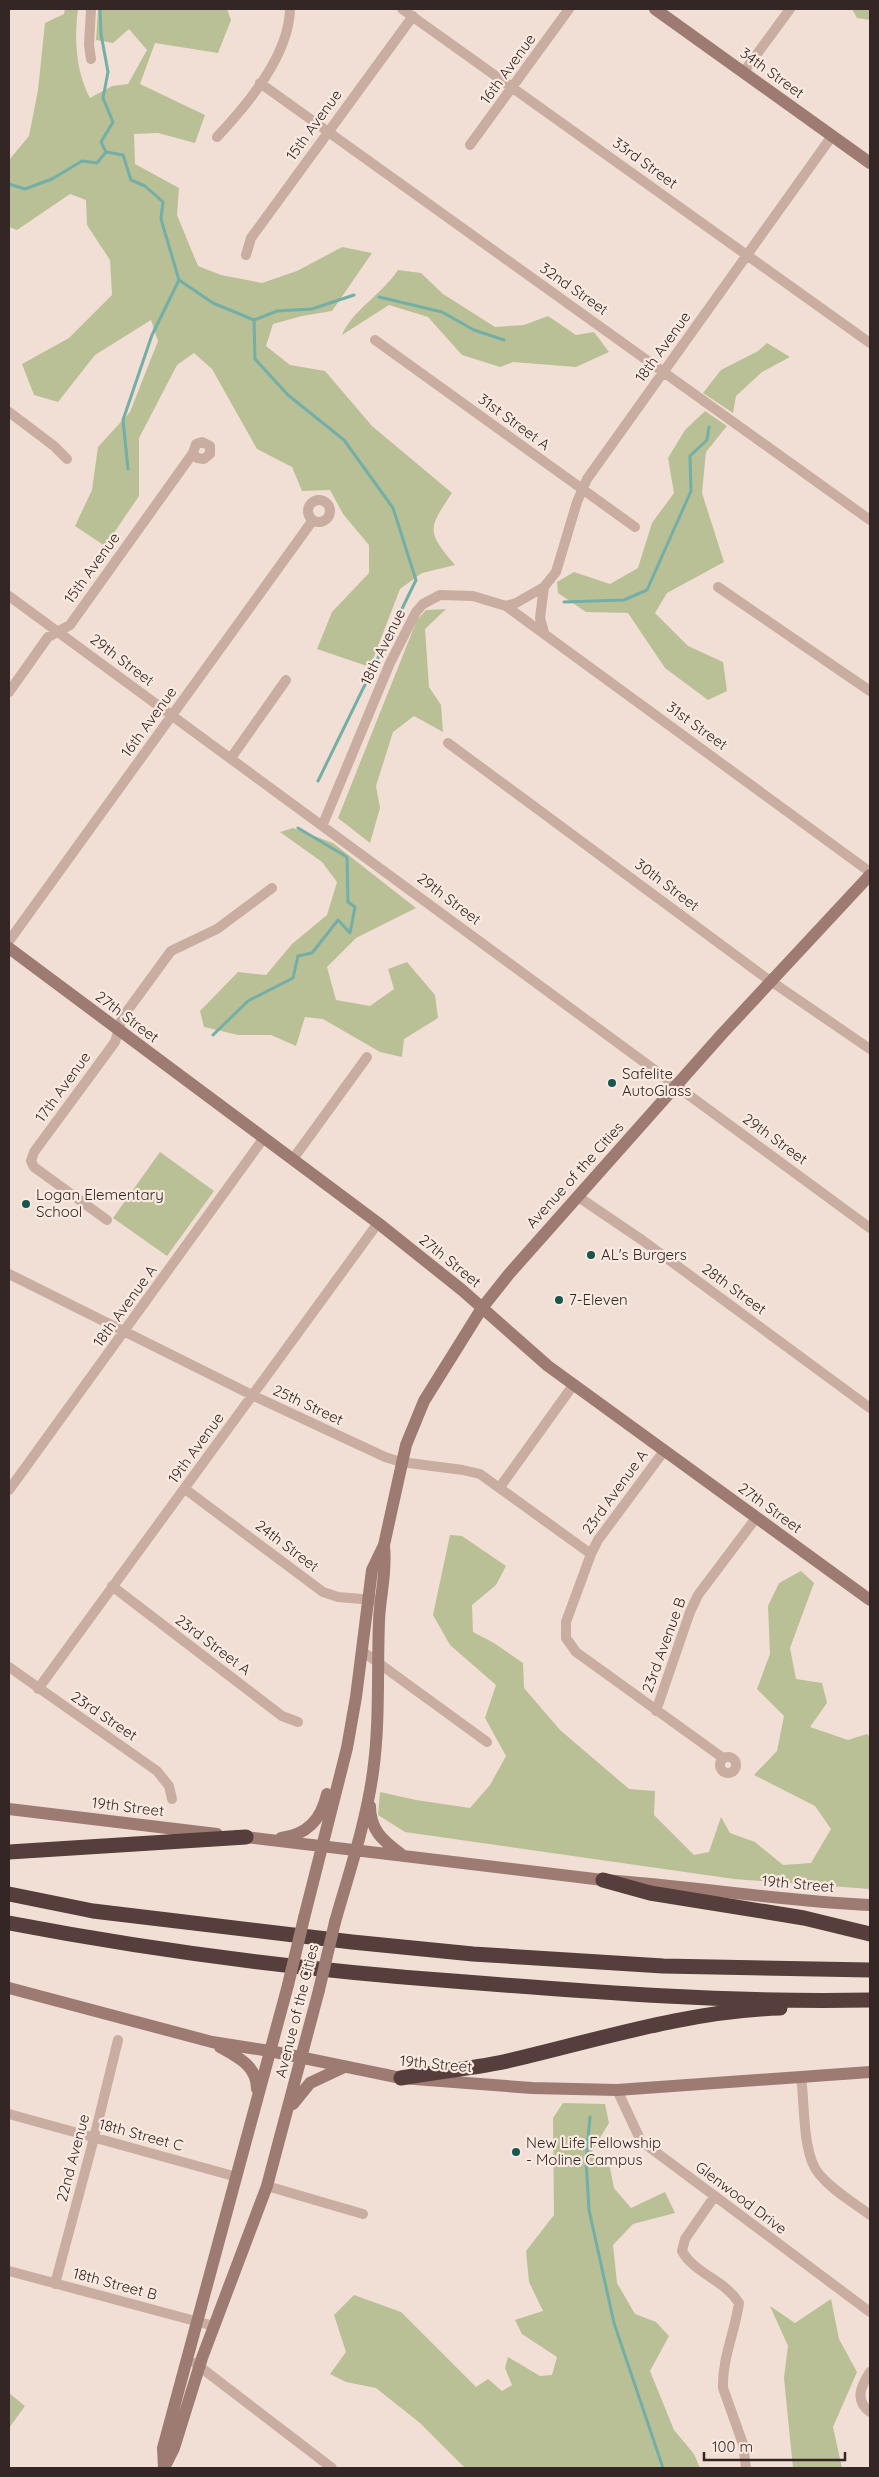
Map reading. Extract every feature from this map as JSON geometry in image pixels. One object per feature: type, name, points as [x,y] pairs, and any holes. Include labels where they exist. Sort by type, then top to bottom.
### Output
[{"type":"highway","points":[[9,1852],[246,1838]]},
{"type":"highway","points":[[603,1880],[650,1893],[804,1918],[870,1934]]},
{"type":"highway","points":[[9,1894],[93,1911],[352,1942],[472,1954],[663,1966],[870,1970]]},
{"type":"highway","points":[[9,1922],[196,1954],[433,1980],[642,1995],[869,2000]]},
{"type":"highway","points":[[401,2078],[466,2070],[616,2033],[704,2015],[869,2000]]},
{"type":"main road","name":"34th Street","points":[[655,9],[870,163]]},
{"type":"main road","name":"Avenue of the Cities","points":[[164,2468],[163,2448],[199,2322],[288,1985],[347,1748],[362,1651],[375,1599],[386,1566],[384,1545],[401,1462],[414,1421],[424,1401],[482,1308],[577,1196],[870,874]]},
{"type":"main road","name":"27th Street","points":[[9,948],[378,1223],[482,1308],[532,1354],[870,1600]]},
{"type":"main road","name":"Avenue of the Cities","points":[[164,2468],[174,2448],[199,2366],[267,2186],[289,2110],[335,1922],[355,1850],[370,1788],[377,1732],[375,1599]]},
{"type":"main road","points":[[262,1840],[294,1836],[314,1824],[322,1813],[362,1651]]},
{"type":"main road","points":[[370,1788],[370,1813],[376,1832],[384,1842],[403,1855]]},
{"type":"main road","name":"19th Street","points":[[9,1809],[603,1880],[761,1897],[870,1905]]},
{"type":"main road","name":"19th Street","points":[[9,1988],[212,2042],[270,2051],[401,2078],[532,2088],[617,2090],[870,2072]]},
{"type":"main road","points":[[212,2042],[248,2064],[257,2082],[256,2105]]},
{"type":"main road","points":[[289,2110],[310,2083],[321,2076],[346,2066]]},
{"type":"street","points":[[91,59],[89,44],[92,9]]},
{"type":"street","points":[[217,137],[260,83],[285,41],[290,9]]},
{"type":"street","name":"33rd Street","points":[[402,9],[870,342]]},
{"type":"street","name":"16th Avenue","points":[[470,145],[569,9]]},
{"type":"street","points":[[744,73],[790,9]]},
{"type":"street","name":"15th Avenue","points":[[246,255],[251,238],[327,131],[413,16]]},
{"type":"street","name":"32nd Street","points":[[260,83],[870,520]]},
{"type":"street","name":"18th Avenue","points":[[323,824],[390,663],[416,612],[423,604],[440,595],[458,594],[474,596],[506,606],[516,603],[544,587],[556,572],[582,489],[587,479],[832,136]]},
{"type":"street","name":"31st Street A","points":[[375,340],[635,527]]},
{"type":"street","points":[[9,412],[54,446],[67,459]]},
{"type":"street","name":"15th Avenue","points":[[9,692],[48,638],[70,625],[193,453]]},
{"type":"street","name":"16th Avenue","points":[[9,941],[313,520]]},
{"type":"street","name":"18th Avenue","points":[[544,587],[540,611],[544,632]]},
{"type":"street","points":[[718,587],[870,691]]},
{"type":"street","name":"29th Street","points":[[9,596],[323,824],[676,1087],[870,1228]]},
{"type":"street","name":"31st Street","points":[[506,606],[544,632],[870,874]]},
{"type":"street","points":[[231,758],[286,680]]},
{"type":"street","name":"30th Street","points":[[448,743],[772,981],[870,1049]]},
{"type":"street","name":"17th Avenue","points":[[107,1220],[34,1167],[31,1161],[34,1152],[115,1042],[122,1018],[172,951],[216,929],[272,888]]},
{"type":"street","points":[[292,1159],[367,1057]]},
{"type":"street","name":"18th Avenue A","points":[[9,1490],[263,1139]]},
{"type":"street","name":"28th Street","points":[[577,1196],[642,1240],[870,1408]]},
{"type":"street","name":"19th Avenue","points":[[38,1689],[378,1223]]},
{"type":"street","name":"25th Street","points":[[9,1274],[252,1396],[385,1457],[401,1462],[472,1471],[500,1487],[591,1554]]},
{"type":"street","points":[[500,1487],[574,1384]]},
{"type":"street","name":"23rd Avenue A","points":[[656,1711],[576,1652],[566,1638],[566,1622],[591,1554],[602,1534],[664,1450]]},
{"type":"street","name":"24th Street","points":[[185,1489],[324,1592],[338,1596],[375,1599]]},
{"type":"street","name":"23rd Avenue B","points":[[656,1711],[690,1612],[698,1595],[756,1518]]},
{"type":"street","name":"23rd Street A","points":[[112,1586],[282,1716],[298,1722]]},
{"type":"street","points":[[362,1651],[486,1742]]},
{"type":"street","name":"23rd Street","points":[[9,1667],[157,1772],[169,1786],[172,1798]]},
{"type":"street","points":[[656,1711],[723,1758]]},
{"type":"street","name":"22nd Avenue","points":[[55,2284],[118,2040]]},
{"type":"street","points":[[802,2077],[809,2154],[816,2170],[828,2183],[870,2215]]},
{"type":"street","name":"Glenwood Drive","points":[[617,2090],[641,2142],[870,2312]]},
{"type":"street","name":"18th Street C","points":[[9,2114],[237,2177]]},
{"type":"street","points":[[267,2186],[363,2214]]},
{"type":"street","points":[[714,2197],[685,2239],[682,2251],[695,2266],[725,2286],[739,2303],[726,2357],[723,2380],[743,2444],[746,2468]]},
{"type":"street","name":"18th Street B","points":[[9,2271],[214,2326]]},
{"type":"street","points":[[188,2358],[332,2468]]},
{"type":"street","points":[[870,2372],[861,2387],[860,2396],[866,2409],[870,2412]]},
{"type":"green space","points":[[65,9],[78,9],[77,55],[85,88],[90,98],[112,86],[128,84],[147,50],[129,29],[113,43],[96,40],[98,9],[227,9],[231,20],[218,53],[155,43],[140,84],[205,115],[195,143],[158,133],[134,134],[135,164],[179,188],[177,215],[198,266],[221,275],[262,283],[297,271],[342,247],[372,253],[332,311],[302,316],[273,324],[266,346],[290,365],[325,371],[372,426],[452,493],[438,515],[434,530],[439,544],[455,565],[422,573],[400,589],[370,667],[317,649],[332,612],[369,573],[369,545],[343,514],[330,490],[302,491],[292,467],[257,449],[212,369],[194,353],[177,365],[139,438],[139,496],[105,546],[75,526],[92,490],[98,447],[130,412],[158,341],[151,320],[95,355],[58,402],[34,395],[22,364],[69,338],[112,295],[110,260],[87,225],[86,200],[70,194],[17,230],[9,227],[9,160],[29,136],[38,90],[45,23],[64,14]]},
{"type":"green space","points":[[852,9],[870,9],[870,20],[857,18]]},
{"type":"green space","points":[[398,270],[421,273],[443,294],[495,327],[524,325],[548,316],[576,335],[594,332],[609,352],[576,367],[513,362],[500,367],[462,355],[428,317],[389,305],[342,335],[353,318]]},
{"type":"green space","points":[[767,343],[790,357],[762,372],[736,396],[733,413],[703,393],[721,370],[758,351]]},
{"type":"green space","points":[[705,411],[727,426],[706,452],[702,493],[724,562],[667,593],[655,613],[688,646],[723,662],[727,691],[708,700],[665,668],[628,613],[586,612],[558,593],[557,582],[574,572],[610,584],[638,568],[652,523],[674,493],[668,458],[685,430]]},
{"type":"green space","points":[[446,609],[425,629],[429,687],[441,705],[443,732],[414,716],[393,732],[376,786],[380,808],[370,843],[338,818],[417,620],[426,610]]},
{"type":"green space","points":[[293,828],[333,843],[416,908],[356,938],[327,967],[336,1000],[370,1006],[394,989],[388,969],[407,962],[435,995],[438,1018],[404,1039],[402,1057],[380,1052],[323,1019],[305,1017],[296,1046],[271,1035],[238,1035],[204,1027],[200,1011],[238,972],[266,975],[292,944],[327,915],[337,882],[322,862],[280,832]]},
{"type":"green space","points":[[160,1152],[214,1191],[167,1256],[113,1218]]},
{"type":"green space","points":[[450,1535],[462,1536],[506,1566],[496,1585],[472,1605],[473,1632],[494,1643],[523,1663],[524,1688],[560,1730],[629,1789],[655,1791],[654,1815],[694,1855],[709,1852],[721,1817],[730,1833],[755,1842],[783,1865],[811,1863],[831,1829],[815,1806],[754,1775],[777,1751],[784,1716],[757,1689],[770,1654],[768,1606],[779,1583],[801,1571],[814,1583],[790,1648],[796,1679],[822,1683],[827,1703],[810,1727],[848,1740],[867,1734],[870,1737],[870,1889],[734,1879],[405,1832],[378,1815],[380,1792],[416,1800],[470,1808],[490,1785],[506,1756],[485,1718],[496,1685],[450,1645],[433,1615]]},
{"type":"green space","points":[[563,2103],[605,2104],[609,2123],[592,2151],[610,2168],[614,2188],[631,2208],[665,2192],[675,2213],[633,2224],[613,2245],[617,2283],[635,2314],[656,2322],[669,2336],[650,2371],[674,2430],[694,2454],[700,2468],[465,2468],[420,2423],[376,2388],[346,2382],[330,2374],[346,2352],[334,2315],[354,2295],[401,2312],[476,2387],[488,2379],[502,2391],[512,2385],[505,2368],[508,2357],[540,2376],[552,2375],[557,2357],[522,2334],[515,2320],[543,2311],[529,2282],[526,2251],[554,2215],[553,2118]]},
{"type":"green space","points":[[831,2299],[839,2339],[857,2372],[833,2427],[842,2468],[793,2468],[784,2378],[788,2346],[770,2306],[795,2323]]},
{"type":"green space","points":[[9,2393],[25,2406],[9,2428]]},
{"type":"waterway","points":[[100,9],[101,34],[108,72],[103,98],[113,122],[101,142],[106,152],[123,155],[131,180],[145,186],[163,202],[161,219],[179,280],[213,303],[254,320],[255,359],[288,395],[344,440],[393,508],[416,580],[318,781]]},
{"type":"waterway","points":[[9,184],[25,189],[52,179],[82,161],[97,163],[106,152]]},
{"type":"waterway","points":[[128,469],[123,420],[152,335],[179,280]]},
{"type":"waterway","points":[[254,320],[277,311],[312,309],[354,295]]},
{"type":"waterway","points":[[379,297],[442,312],[474,330],[504,340]]},
{"type":"waterway","points":[[564,602],[624,600],[647,590],[691,491],[690,456],[707,440],[709,427]]},
{"type":"waterway","points":[[213,1035],[248,1001],[293,978],[298,956],[312,953],[338,920],[350,933],[355,907],[348,902],[347,857],[298,828]]},
{"type":"waterway","points":[[590,2117],[586,2160],[589,2210],[614,2323],[663,2468]]},
{"type":"place","name":"Safelite AutoGlass","points":[[612,1083]]},
{"type":"place","name":"Logan Elementary School","points":[[26,1204]]},
{"type":"place","name":"AL's Burgers","points":[[591,1255]]},
{"type":"place","name":"7-Eleven","points":[[559,1300]]},
{"type":"place","name":"New Life Fellowship - Moline Campus","points":[[516,2152]]}]
